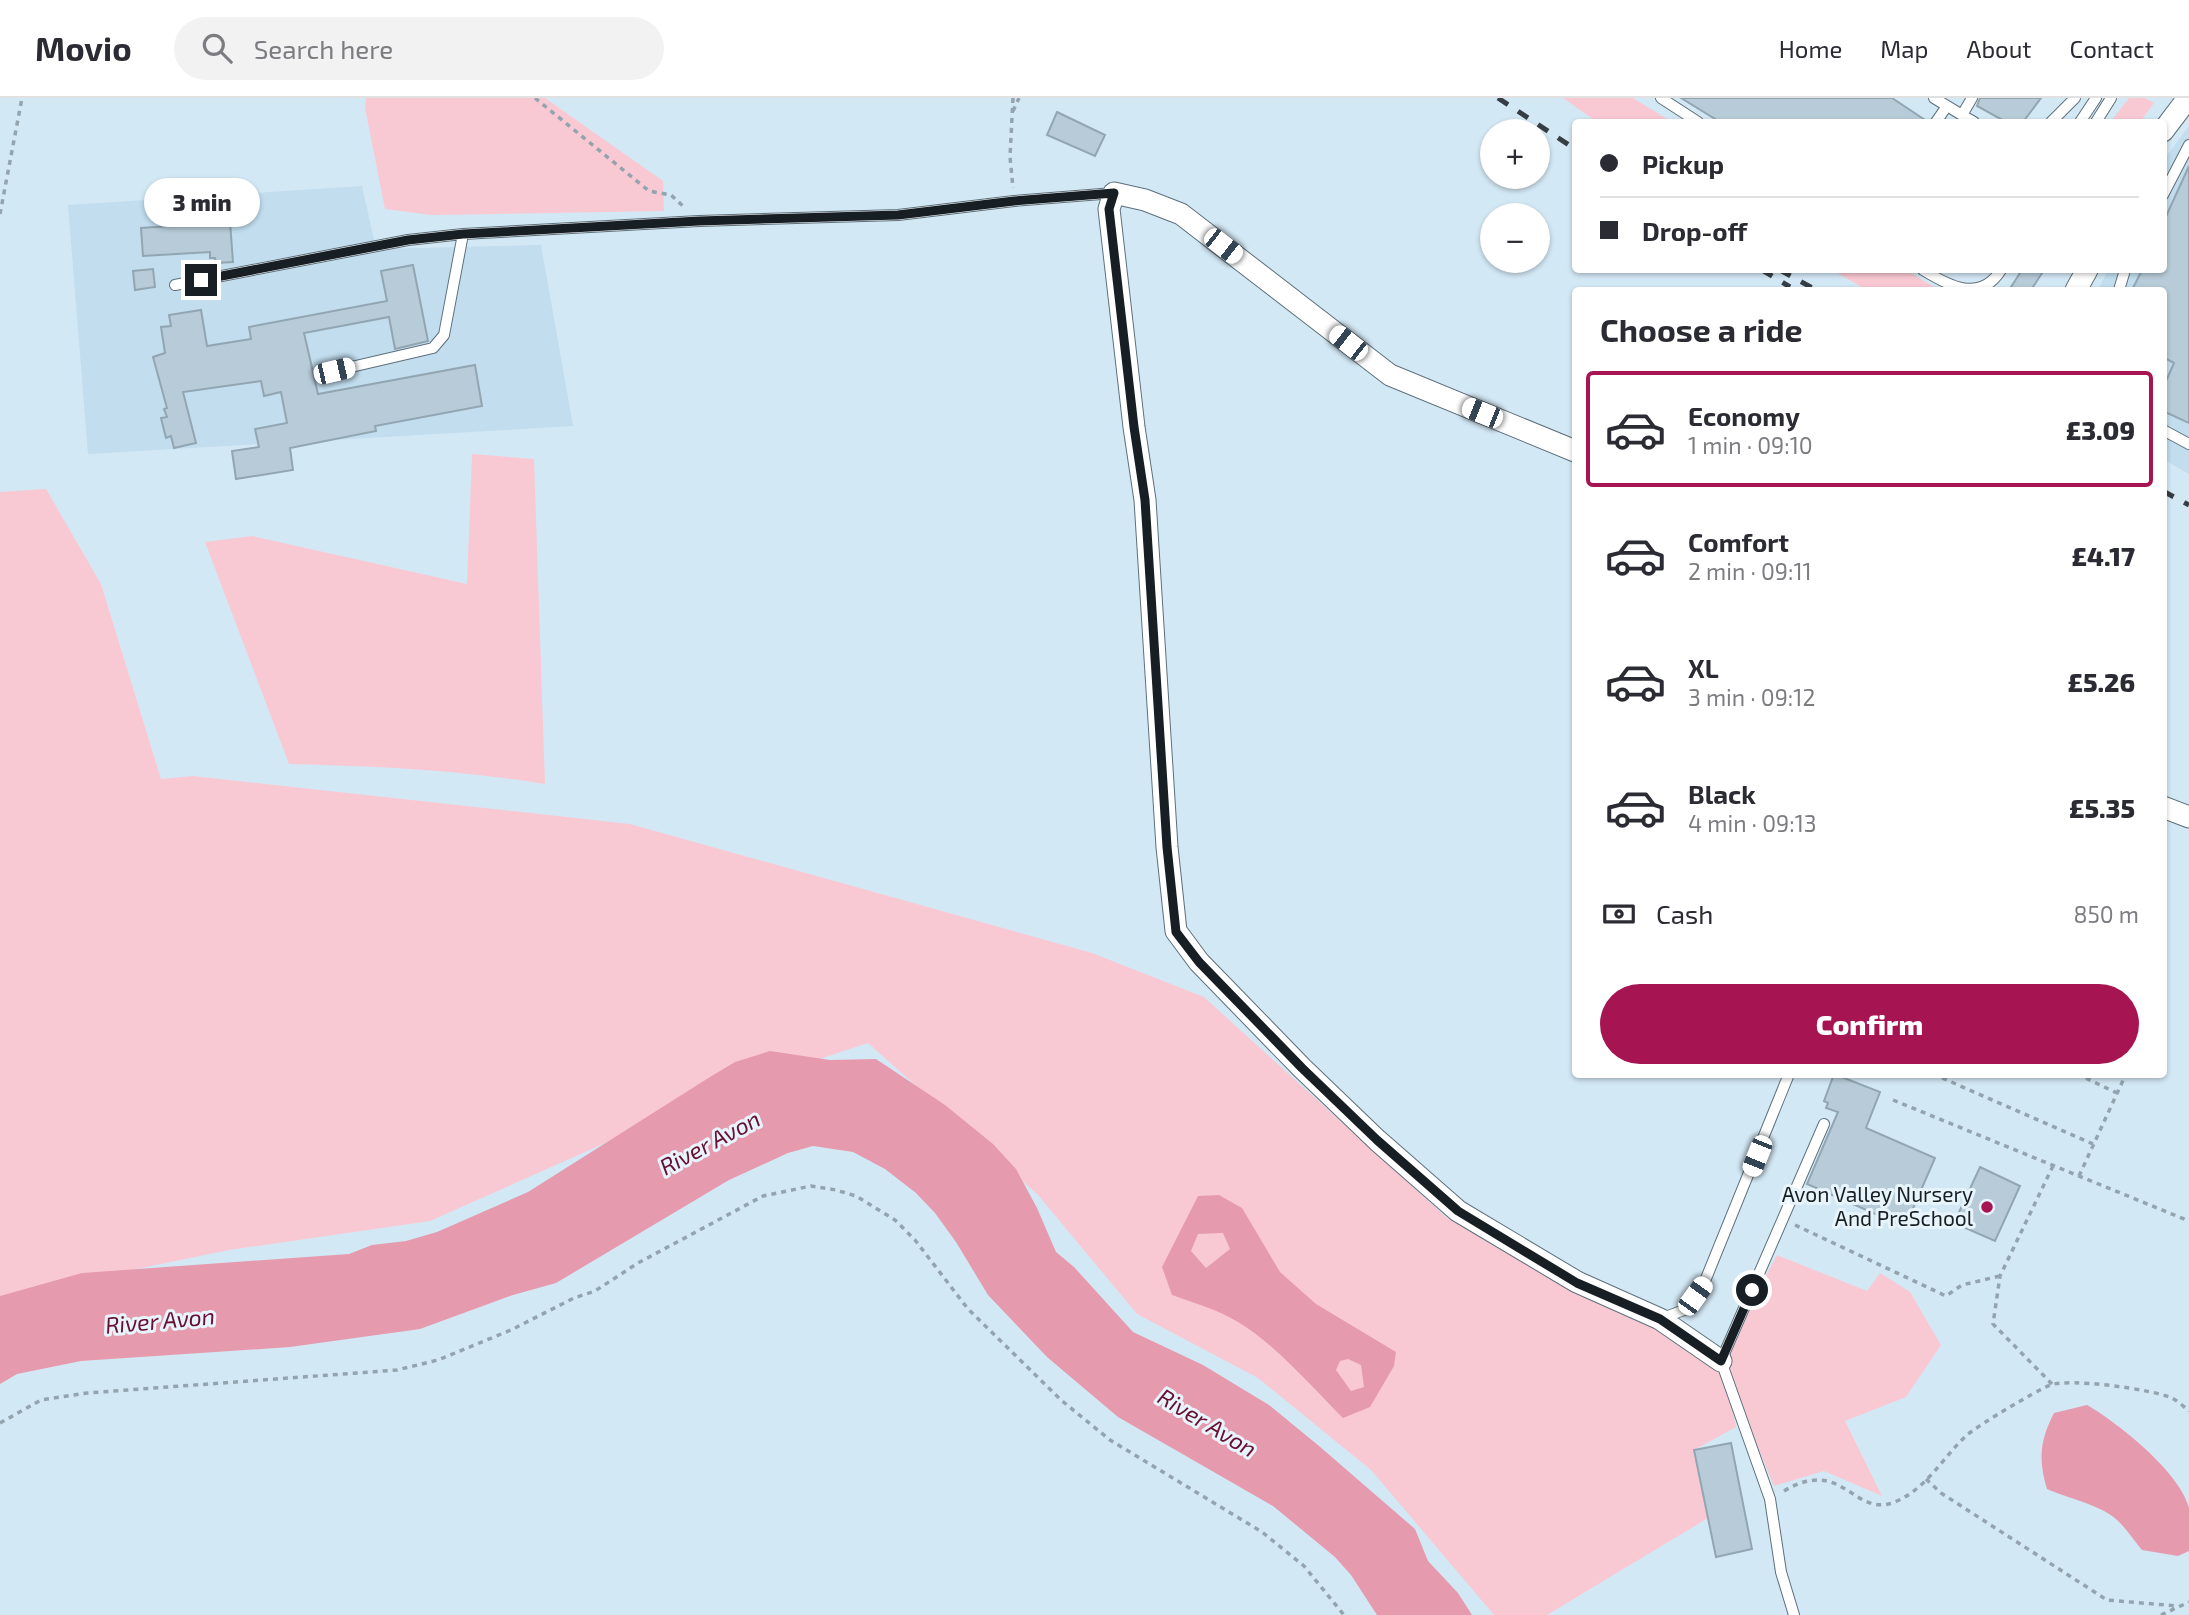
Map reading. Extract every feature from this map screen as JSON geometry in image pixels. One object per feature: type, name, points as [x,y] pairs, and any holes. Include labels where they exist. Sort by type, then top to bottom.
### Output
[{"type":"street","points":[[2167,126],[2188,98]]},
{"type":"street","points":[[1572,450],[1390,375],[1181,214],[1144,200],[1114,193],[1109,209],[1145,500],[1167,847],[1176,932],[1199,962],[1302,1068],[1377,1140],[1458,1211],[1577,1283],[1660,1319],[1721,1361]]},
{"type":"street","points":[[2167,809],[2189,817]]},
{"type":"lane","points":[[1661,98],[1693,119]]},
{"type":"lane","points":[[1934,98],[1969,119]]},
{"type":"lane","points":[[1962,115],[1972,98]]},
{"type":"lane","points":[[2054,119],[2075,98]]},
{"type":"lane","points":[[2082,119],[2096,98]]},
{"type":"lane","points":[[2098,119],[2111,98]]},
{"type":"lane","points":[[1938,119],[1947,106]]},
{"type":"lane","points":[[2167,187],[2189,145]]},
{"type":"lane","points":[[175,285],[408,240],[463,234],[699,221],[898,215],[1014,201],[1114,193]]},
{"type":"lane","points":[[334,371],[433,348],[444,335],[463,234]]},
{"type":"lane","points":[[1928,273],[1947,285],[1957,287]]},
{"type":"lane","points":[[1979,287],[1994,280],[1999,273]]},
{"type":"lane","points":[[2167,432],[2189,444]]},
{"type":"lane","points":[[1660,1319],[1684,1310],[1705,1281],[1787,1078]]},
{"type":"lane","points":[[1794,1615],[1781,1572],[1770,1499],[1721,1361],[1824,1125]]},
{"type":"path","points":[[0,214],[22,98]]},
{"type":"path","points":[[535,98],[649,191],[671,195],[699,221]]},
{"type":"path","points":[[1013,98],[1010,157],[1014,201]]},
{"type":"path","points":[[1012,113],[1019,98]]},
{"type":"path","points":[[1942,1078],[2093,1144]]},
{"type":"path","points":[[2085,1078],[2117,1093]]},
{"type":"path","points":[[2079,1176],[2124,1078]]},
{"type":"path","points":[[1893,1100],[2189,1221]]},
{"type":"path","points":[[2052,1384],[1993,1324],[2000,1276],[2053,1166]]},
{"type":"path","points":[[0,1423],[41,1400],[87,1393],[397,1370],[438,1360],[595,1291],[736,1208],[783,1190],[811,1186],[856,1196],[895,1220],[915,1240],[968,1309],[1061,1400],[1110,1440],[1262,1532],[1304,1566],[1344,1615]]},
{"type":"path","points":[[1783,1219],[1946,1296],[1962,1285],[2000,1276]]},
{"type":"path","points":[[1770,1499],[1797,1483],[1812,1478],[1826,1480],[1875,1505],[1897,1501],[1926,1479],[1968,1434],[2052,1384],[2109,1385],[2172,1398],[2189,1411]]},
{"type":"path","points":[[1926,1479],[1941,1493],[2107,1600],[2177,1606]]},
{"type":"path","points":[[2161,1615],[2189,1602]]},
{"type":"shaded area","points":[[366,98],[545,98],[663,181],[664,211],[431,215],[385,209],[365,108]]},
{"type":"shaded area","points":[[1563,98],[1633,98],[1667,119],[1593,119]]},
{"type":"shaded area","points":[[2129,98],[2145,98],[2154,103],[2142,119],[2113,119]]},
{"type":"shaded area","points":[[2189,126],[2189,474],[2167,461],[2167,287],[2100,287],[2106,273],[2167,273],[2167,156]]},
{"type":"shaded area","points":[[362,186],[376,249],[541,245],[573,426],[88,454],[68,205]]},
{"type":"shaded area","points":[[1837,273],[1911,273],[1934,287],[1862,287]]},
{"type":"shaded area","points":[[472,454],[534,459],[545,784],[417,769],[289,764],[205,542],[252,536],[467,584]]},
{"type":"shaded area","points":[[46,489],[101,584],[161,779],[193,776],[630,824],[1092,953],[1204,997],[1446,1217],[1721,1361],[1777,1255],[1867,1291],[1880,1273],[1910,1292],[1941,1345],[1906,1397],[1845,1421],[1882,1496],[1824,1471],[1774,1486],[1724,1366],[1736,1427],[1694,1450],[1708,1518],[1547,1615],[1494,1615],[1371,1470],[1258,1378],[1137,1314],[1038,1195],[868,1043],[720,1092],[430,1221],[229,1250],[0,1297],[0,492]]},
{"type":"water","name":"River Avon","points":[[770,1051],[830,1060],[876,1059],[945,1105],[993,1144],[1016,1169],[1056,1252],[1074,1267],[1133,1332],[1203,1365],[1269,1405],[1319,1446],[1415,1529],[1428,1561],[1458,1593],[1472,1615],[1377,1615],[1351,1575],[1335,1557],[1273,1506],[1118,1417],[1047,1357],[988,1295],[935,1213],[916,1193],[885,1169],[853,1152],[813,1146],[788,1153],[729,1180],[556,1283],[513,1295],[420,1329],[290,1347],[81,1361],[17,1374],[0,1384],[0,1296],[82,1273],[349,1254],[372,1245],[406,1241],[437,1232],[528,1192],[735,1062]]},
{"type":"water","points":[[1219,1195],[1242,1208],[1280,1272],[1316,1304],[1396,1352],[1394,1366],[1370,1407],[1343,1418],[1265,1341],[1222,1314],[1172,1295],[1162,1267],[1198,1196]],"holes":[[[1223,1233],[1230,1249],[1206,1268],[1191,1251],[1198,1234]],[[1348,1359],[1361,1365],[1364,1387],[1351,1391],[1336,1370],[1340,1361]]]},
{"type":"water","points":[[2087,1405],[2131,1436],[2174,1479],[2189,1508],[2189,1551],[2178,1556],[2142,1550],[2124,1527],[2110,1515],[2047,1489],[2042,1469],[2042,1450],[2049,1423],[2054,1413]]},
{"type":"building","points":[[1681,98],[1892,98],[1924,119],[1715,119]]},
{"type":"building","points":[[1980,98],[2041,98],[2025,119],[2001,119],[1977,106]]},
{"type":"building","points":[[1057,112],[1105,135],[1095,156],[1047,135]]},
{"type":"building","points":[[2189,166],[2189,423],[2167,413],[2167,379],[2174,363],[2167,359],[2167,287],[2134,287],[2140,273],[2167,273],[2167,214]]},
{"type":"building","points":[[230,222],[233,262],[216,263],[215,258],[210,258],[210,252],[143,256],[141,228]]},
{"type":"building","points":[[413,265],[428,341],[395,349],[389,317],[304,333],[318,394],[475,365],[482,406],[375,426],[376,431],[290,448],[293,470],[236,479],[232,451],[259,447],[255,429],[287,423],[281,392],[264,396],[261,381],[183,392],[196,443],[174,448],[171,436],[166,438],[161,418],[167,417],[164,409],[167,408],[153,357],[165,353],[161,327],[171,326],[169,315],[201,310],[207,346],[251,339],[249,327],[387,301],[381,271]]},
{"type":"building","points":[[153,269],[155,287],[135,290],[133,271]]},
{"type":"building","points":[[2020,273],[2042,273],[2033,287],[2011,287]]},
{"type":"building","points":[[1833,1078],[1844,1078],[1880,1092],[1866,1128],[1935,1158],[1905,1227],[1807,1184],[1838,1112],[1826,1108],[1828,1103],[1824,1101]]},
{"type":"building","points":[[1980,1167],[2020,1186],[1995,1241],[1954,1223]]},
{"type":"building","points":[[1731,1443],[1752,1549],[1716,1557],[1694,1450]]},
{"type":"railway","points":[[1498,98],[1572,147]]},
{"type":"railway","points":[[1767,273],[1790,287]]},
{"type":"railway","points":[[1785,273],[1811,287]]},
{"type":"railway","points":[[2167,493],[2189,505]]},
{"type":"place","name":"Avon Valley Nursery And PreSchool","points":[[1987,1207]]},
{"type":"route","points":[[201,280],[408,240],[463,234],[835,215],[898,215],[1014,201],[1114,193],[1109,209],[1145,500],[1167,847],[1176,932],[1199,962],[1302,1068],[1377,1140],[1458,1211],[1577,1283],[1660,1319],[1721,1361],[1752,1290]]}]
